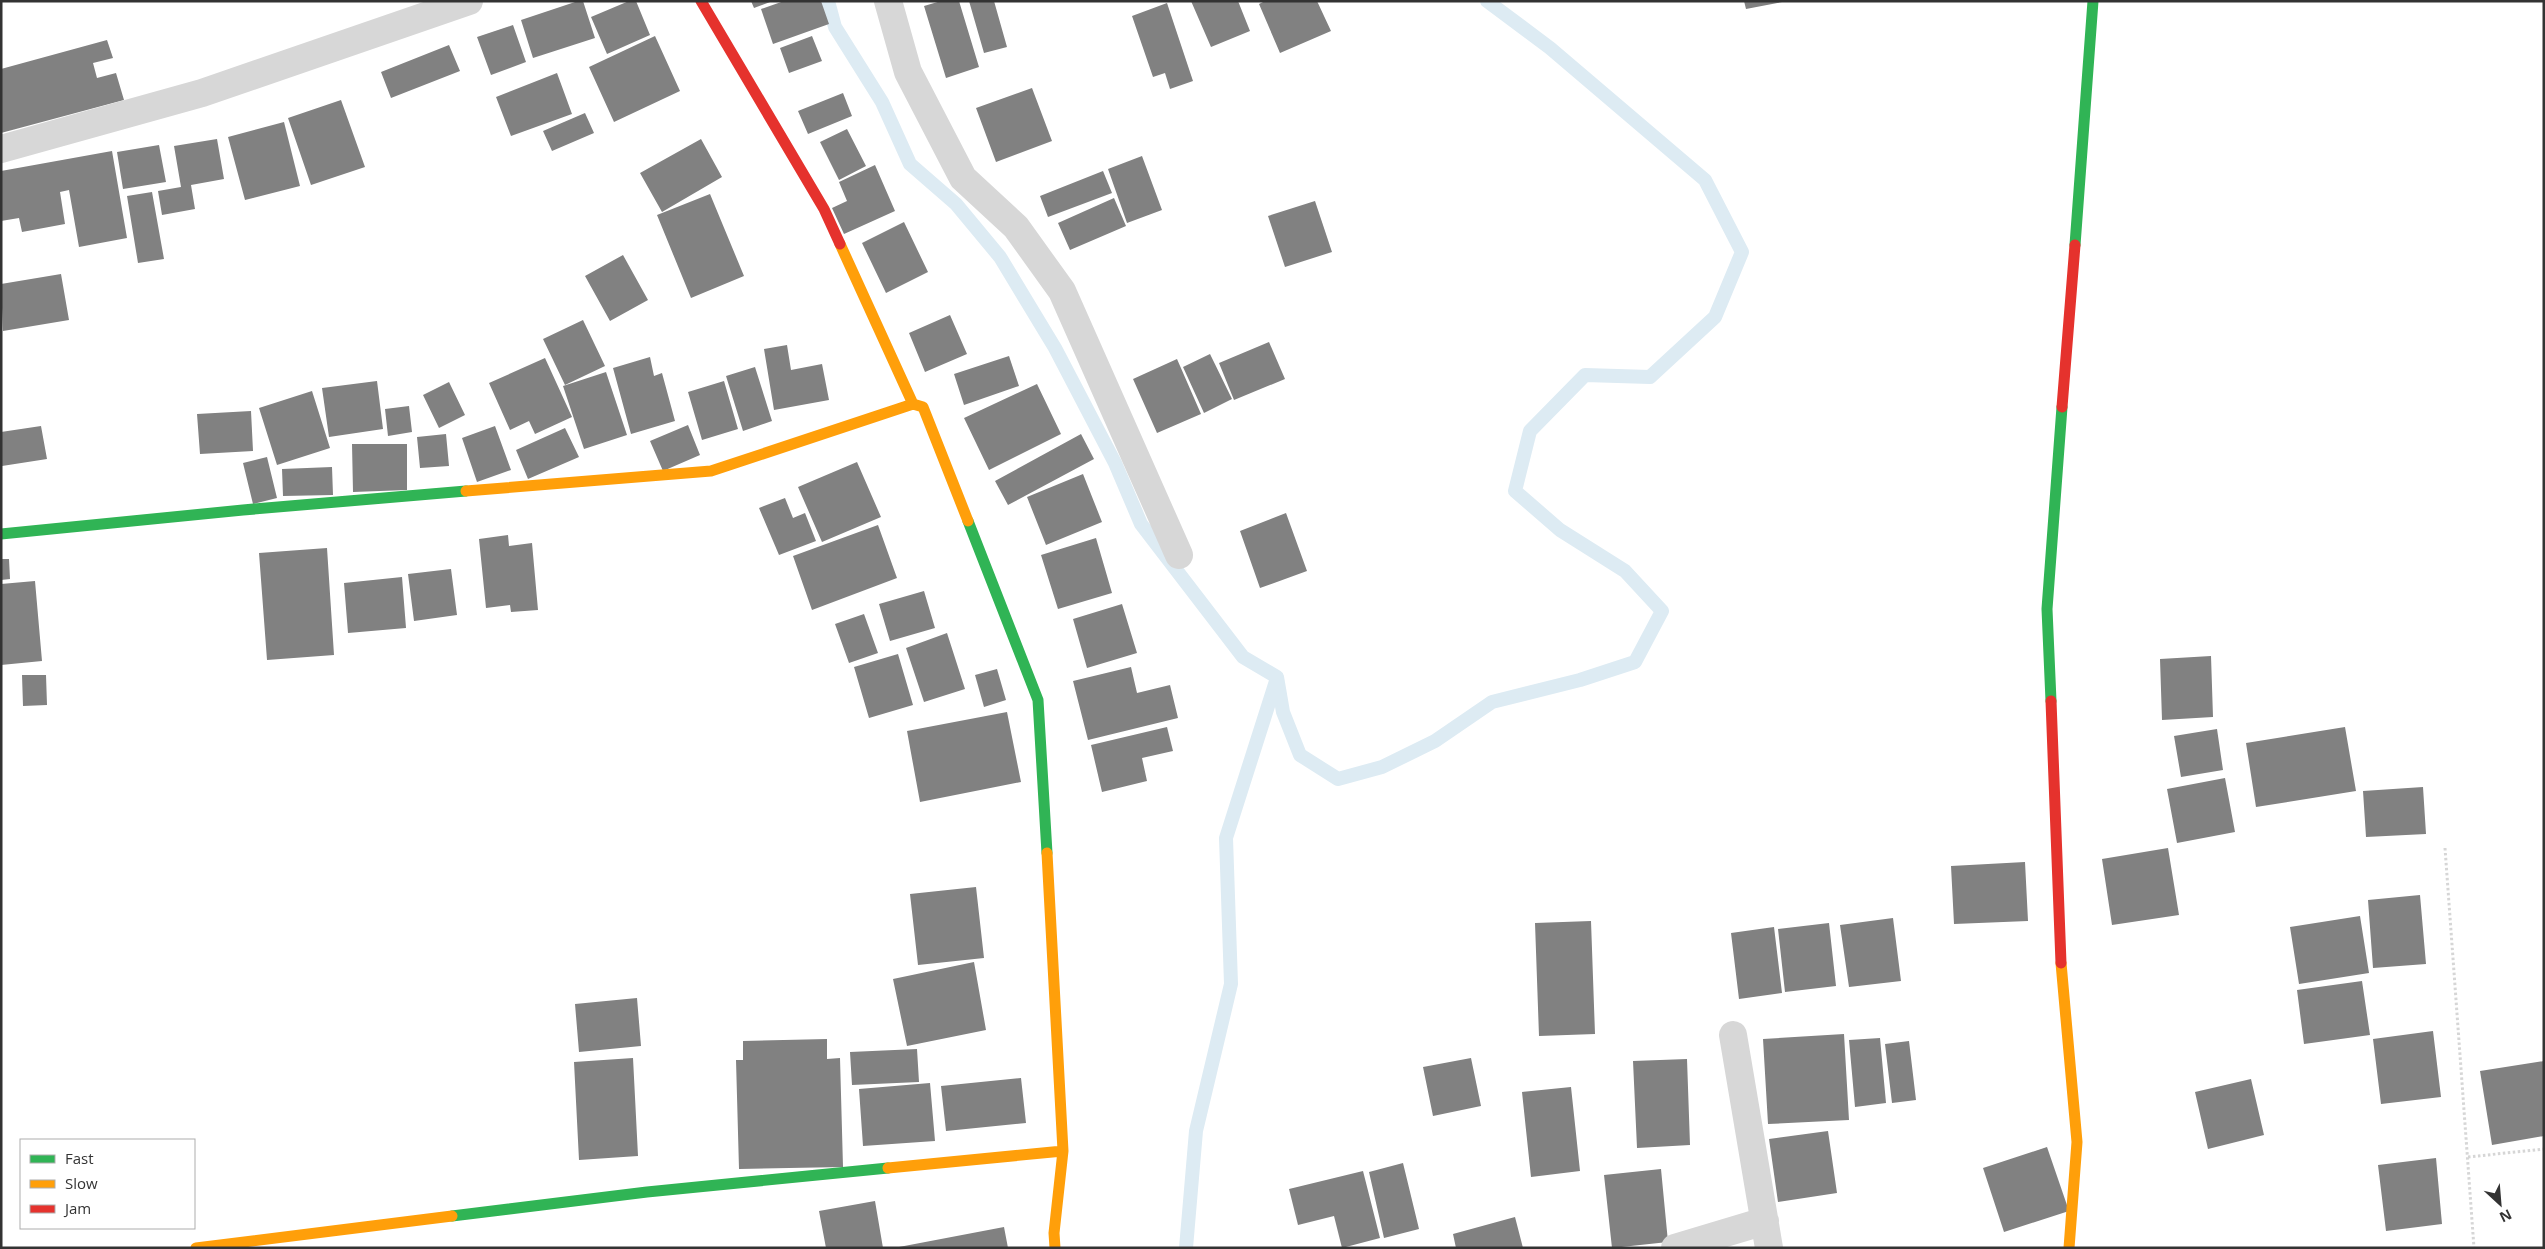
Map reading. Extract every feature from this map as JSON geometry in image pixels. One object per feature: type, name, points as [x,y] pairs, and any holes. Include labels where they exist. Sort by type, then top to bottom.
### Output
[{"type":"street","points":[[1,149],[202,92],[469,1]]},
{"type":"street","points":[[701,1],[824,209],[913,404]]},
{"type":"street","points":[[888,1],[908,72],[963,178],[1016,227],[1062,291],[1179,555]]},
{"type":"street","points":[[2069,1248],[2077,1142],[2060,951],[2047,609],[2093,1]]},
{"type":"street","points":[[1,534],[243,510],[711,471],[913,404],[923,407],[1038,700],[1063,1151],[1054,1233],[1056,1248]]},
{"type":"street","points":[[1733,1035],[1769,1248]]},
{"type":"street","points":[[196,1248],[647,1192],[1063,1151]]},
{"type":"street","points":[[1675,1248],[1765,1221]]},
{"type":"path","points":[[2445,848],[2474,1248]]},
{"type":"path","points":[[2468,1157],[2544,1149]]},
{"type":"building","points":[[583,1],[595,38],[533,58],[521,20]]},
{"type":"building","points":[[629,1],[636,1],[650,35],[607,54],[591,17]]},
{"type":"building","points":[[751,1],[773,1],[754,8]]},
{"type":"building","points":[[784,1],[821,1],[829,24],[773,44],[761,9]]},
{"type":"building","points":[[941,1],[959,1],[979,67],[946,78],[924,6]]},
{"type":"building","points":[[969,1],[994,1],[1007,47],[984,53]]},
{"type":"building","points":[[1191,1],[1238,1],[1250,31],[1211,47]]},
{"type":"building","points":[[1265,1],[1317,1],[1331,31],[1280,53],[1259,4]]},
{"type":"building","points":[[1744,1],[1782,1],[1782,2],[1746,9]]},
{"type":"building","points":[[1167,3],[1193,81],[1170,89],[1165,73],[1153,77],[1132,16]]},
{"type":"building","points":[[513,25],[526,62],[491,75],[477,37]]},
{"type":"building","points":[[655,36],[680,91],[614,122],[589,67]]},
{"type":"building","points":[[812,36],[822,61],[789,73],[780,48]]},
{"type":"building","points":[[107,40],[113,58],[93,63],[97,78],[116,73],[124,100],[1,133],[1,69]]},
{"type":"building","points":[[449,45],[460,71],[391,98],[381,72]]},
{"type":"building","points":[[557,73],[572,114],[511,136],[496,97]]},
{"type":"building","points":[[1032,88],[1052,141],[996,162],[976,108]]},
{"type":"building","points":[[843,93],[852,116],[808,134],[798,111]]},
{"type":"building","points":[[341,100],[365,167],[311,185],[288,118]]},
{"type":"building","points":[[585,113],[594,133],[552,151],[543,131]]},
{"type":"building","points":[[284,122],[300,186],[245,200],[228,137]]},
{"type":"building","points":[[847,129],[866,166],[839,180],[820,142]]},
{"type":"building","points":[[217,139],[224,179],[191,185],[195,209],[162,215],[158,191],[181,187],[174,146]]},
{"type":"building","points":[[701,139],[722,177],[662,212],[640,173]]},
{"type":"building","points":[[159,145],[166,182],[123,189],[117,152]]},
{"type":"building","points":[[112,151],[127,238],[79,247],[69,190],[60,192],[65,224],[22,232],[19,218],[1,221],[1,171]]},
{"type":"building","points":[[1142,156],[1162,210],[1127,223],[1108,169]]},
{"type":"building","points":[[875,165],[895,211],[844,234],[832,208],[847,201],[839,182]]},
{"type":"building","points":[[1103,171],[1112,193],[1048,217],[1040,196]]},
{"type":"building","points":[[152,192],[164,259],[138,263],[127,196]]},
{"type":"building","points":[[710,194],[744,276],[691,298],[657,215]]},
{"type":"building","points":[[1114,198],[1126,226],[1070,250],[1058,223]]},
{"type":"building","points":[[1315,201],[1332,252],[1285,267],[1268,216]]},
{"type":"building","points":[[904,222],[928,272],[886,293],[862,243]]},
{"type":"building","points":[[623,255],[648,300],[610,321],[585,276]]},
{"type":"building","points":[[61,274],[69,320],[3,331],[1,284]]},
{"type":"building","points":[[950,315],[967,354],[925,372],[909,333]]},
{"type":"building","points":[[583,320],[605,366],[565,385],[543,339]]},
{"type":"building","points":[[1269,342],[1285,379],[1234,400],[1219,363]]},
{"type":"building","points":[[787,345],[791,370],[822,364],[829,400],[774,410],[764,349]]},
{"type":"building","points":[[1210,354],[1232,399],[1204,413],[1183,367]]},
{"type":"building","points":[[1009,356],[1019,386],[964,405],[954,374]]},
{"type":"building","points":[[650,357],[654,376],[662,373],[675,421],[631,434],[613,368]]},
{"type":"building","points":[[545,358],[572,417],[535,434],[529,421],[510,430],[489,383]]},
{"type":"building","points":[[1177,359],[1201,414],[1157,433],[1133,379]]},
{"type":"building","points":[[755,367],[772,421],[743,431],[726,376]]},
{"type":"building","points":[[606,372],[627,435],[584,449],[563,386]]},
{"type":"building","points":[[377,381],[383,429],[329,437],[322,388]]},
{"type":"building","points":[[724,381],[738,429],[702,440],[688,392]]},
{"type":"building","points":[[449,382],[465,415],[439,428],[423,395]]},
{"type":"building","points":[[1037,384],[1061,434],[989,470],[964,418]]},
{"type":"building","points":[[312,391],[330,448],[277,465],[259,408]]},
{"type":"building","points":[[409,406],[412,432],[388,436],[385,409]]},
{"type":"building","points":[[251,411],[253,451],[200,454],[197,414]]},
{"type":"building","points":[[688,425],[700,455],[663,471],[650,441]]},
{"type":"building","points":[[41,426],[47,459],[2,466],[1,432]]},
{"type":"building","points":[[495,426],[511,470],[477,482],[462,438]]},
{"type":"building","points":[[565,428],[579,457],[528,479],[516,450]]},
{"type":"building","points":[[446,434],[449,466],[420,468],[417,437]]},
{"type":"building","points":[[1081,434],[1094,459],[1008,505],[995,481]]},
{"type":"building","points":[[352,444],[407,444],[407,490],[353,492]]},
{"type":"building","points":[[267,457],[277,498],[253,504],[243,463]]},
{"type":"building","points":[[857,462],[881,517],[822,542],[798,487]]},
{"type":"building","points":[[332,467],[333,495],[283,496],[282,469]]},
{"type":"building","points":[[1083,474],[1102,522],[1046,545],[1027,497]]},
{"type":"building","points":[[785,498],[793,518],[805,513],[816,541],[779,555],[759,508]]},
{"type":"building","points":[[1286,513],[1307,571],[1260,588],[1240,531]]},
{"type":"building","points":[[878,525],[897,578],[812,610],[793,556]]},
{"type":"building","points":[[508,535],[509,546],[532,543],[538,610],[511,612],[510,605],[486,608],[479,539]]},
{"type":"building","points":[[1096,538],[1112,593],[1058,609],[1041,555]]},
{"type":"building","points":[[327,548],[334,655],[267,660],[259,553]]},
{"type":"building","points":[[1,559],[9,559],[10,579],[1,580]]},
{"type":"building","points":[[451,569],[457,615],[414,621],[408,574]]},
{"type":"building","points":[[402,577],[406,628],[348,633],[344,583]]},
{"type":"building","points":[[35,581],[42,661],[1,665],[1,584]]},
{"type":"building","points":[[924,591],[935,628],[890,641],[879,604]]},
{"type":"building","points":[[1122,604],[1137,653],[1087,668],[1073,619]]},
{"type":"building","points":[[864,614],[878,653],[849,663],[835,624]]},
{"type":"building","points":[[947,633],[965,689],[924,702],[906,648]]},
{"type":"building","points":[[898,654],[913,705],[869,718],[854,667]]},
{"type":"building","points":[[2211,656],[2213,717],[2162,720],[2160,659]]},
{"type":"building","points":[[1131,667],[1137,693],[1170,685],[1178,718],[1088,740],[1073,681]]},
{"type":"building","points":[[997,669],[1006,700],[984,707],[975,675]]},
{"type":"building","points":[[22,675],[46,675],[47,705],[23,706]]},
{"type":"building","points":[[1007,712],[1021,782],[920,802],[907,731]]},
{"type":"building","points":[[1167,727],[1173,751],[1142,758],[1147,781],[1102,792],[1091,745]]},
{"type":"building","points":[[2345,727],[2356,791],[2256,807],[2246,743]]},
{"type":"building","points":[[2217,729],[2223,770],[2181,777],[2174,736]]},
{"type":"building","points":[[2225,778],[2235,832],[2177,843],[2167,789]]},
{"type":"building","points":[[2423,787],[2426,834],[2366,837],[2363,791]]},
{"type":"building","points":[[2168,848],[2179,915],[2112,925],[2102,859]]},
{"type":"building","points":[[2025,862],[2028,921],[1954,924],[1951,866]]},
{"type":"building","points":[[976,887],[984,958],[918,965],[910,894]]},
{"type":"building","points":[[2420,895],[2426,964],[2373,968],[2368,900]]},
{"type":"building","points":[[2360,916],[2369,973],[2299,984],[2290,927]]},
{"type":"building","points":[[1893,918],[1901,981],[1849,987],[1840,925]]},
{"type":"building","points":[[1591,921],[1595,1034],[1539,1036],[1535,923]]},
{"type":"building","points":[[1829,923],[1836,986],[1785,992],[1778,929]]},
{"type":"building","points":[[1774,927],[1782,993],[1739,999],[1731,933]]},
{"type":"building","points":[[974,962],[986,1030],[907,1046],[893,979]]},
{"type":"building","points":[[2362,981],[2370,1035],[2304,1044],[2297,990]]},
{"type":"building","points":[[637,998],[641,1046],[579,1052],[575,1004]]},
{"type":"building","points":[[2433,1031],[2441,1097],[2381,1104],[2373,1039]]},
{"type":"building","points":[[1844,1034],[1849,1120],[1768,1124],[1763,1039]]},
{"type":"building","points":[[1880,1038],[1886,1103],[1855,1107],[1849,1040]]},
{"type":"building","points":[[827,1039],[827,1059],[840,1058],[843,1167],[739,1169],[736,1060],[743,1060],[743,1041]]},
{"type":"building","points":[[1909,1041],[1916,1100],[1892,1103],[1885,1044]]},
{"type":"building","points":[[917,1049],[919,1082],[852,1085],[850,1052]]},
{"type":"building","points":[[633,1058],[638,1156],[579,1160],[574,1062]]},
{"type":"building","points":[[1471,1058],[1481,1106],[1433,1116],[1423,1067]]},
{"type":"building","points":[[1687,1059],[1690,1145],[1637,1148],[1633,1061]]},
{"type":"building","points":[[2544,1061],[2544,1136],[2492,1145],[2480,1071]]},
{"type":"building","points":[[1021,1078],[1026,1123],[946,1131],[941,1086]]},
{"type":"building","points":[[2251,1079],[2264,1135],[2208,1149],[2195,1092]]},
{"type":"building","points":[[930,1083],[935,1141],[863,1146],[859,1089]]},
{"type":"building","points":[[1571,1087],[1580,1171],[1531,1177],[1522,1092]]},
{"type":"building","points":[[1828,1131],[1837,1193],[1778,1202],[1769,1139]]},
{"type":"building","points":[[2047,1147],[2069,1211],[2004,1232],[1983,1168]]},
{"type":"building","points":[[2436,1158],[2442,1224],[2386,1231],[2378,1165]]},
{"type":"building","points":[[1403,1163],[1419,1229],[1384,1238],[1369,1172]]},
{"type":"building","points":[[1661,1169],[1668,1242],[1612,1248],[1604,1175]]},
{"type":"building","points":[[1363,1171],[1380,1238],[1342,1248],[1334,1216],[1298,1225],[1289,1189]]},
{"type":"building","points":[[875,1201],[883,1248],[826,1248],[819,1211]]},
{"type":"building","points":[[1515,1217],[1523,1248],[1456,1248],[1453,1234]]},
{"type":"building","points":[[1004,1227],[1008,1248],[899,1248],[899,1247]]},
{"type":"waterway","points":[[828,1],[835,27],[882,102],[910,164],[956,204],[1000,257],[1055,348],[1115,463],[1141,524],[1243,657],[1277,677],[1283,712],[1300,755],[1338,779],[1382,767],[1435,741],[1492,702],[1580,680],[1635,662],[1662,611],[1625,571],[1560,530],[1515,491],[1530,431],[1585,375],[1650,377],[1715,317],[1742,252],[1705,180],[1550,48],[1487,1]]},
{"type":"waterway","points":[[1186,1248],[1196,1131],[1231,984],[1226,838],[1276,681]]},
{"type":"traffic: fast","points":[[2075,245],[2093,1]]},
{"type":"traffic: fast","points":[[2051,701],[2047,609],[2062,407]]},
{"type":"traffic: fast","points":[[1,534],[243,510],[466,491]]},
{"type":"traffic: fast","points":[[968,521],[1038,700],[1047,853]]},
{"type":"traffic: fast","points":[[452,1216],[647,1192],[888,1168]]},
{"type":"traffic: slow","points":[[840,244],[913,404],[923,407],[968,521]]},
{"type":"traffic: slow","points":[[466,491],[711,471],[913,404]]},
{"type":"traffic: slow","points":[[1047,853],[1063,1151],[1054,1233],[1055,1248]]},
{"type":"traffic: slow","points":[[2061,963],[2077,1142],[2069,1248]]},
{"type":"traffic: slow","points":[[888,1168],[1063,1151]]},
{"type":"traffic: slow","points":[[196,1248],[452,1216]]},
{"type":"traffic: jam","points":[[701,1],[824,209],[840,244]]},
{"type":"traffic: jam","points":[[2062,407],[2075,245]]},
{"type":"traffic: jam","points":[[2051,701],[2061,963]]}]
